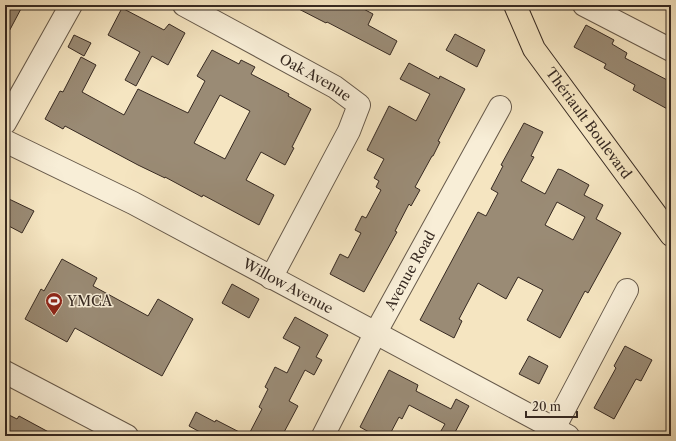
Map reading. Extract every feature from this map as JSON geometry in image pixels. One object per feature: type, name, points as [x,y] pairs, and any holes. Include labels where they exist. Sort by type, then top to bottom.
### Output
[{"type":"main road","name":"Thériault Boulevard","points":[[515,5],[534,49],[671,236]]},
{"type":"street","points":[[5,123],[71,5]]},
{"type":"street","name":"Oak Avenue","points":[[184,5],[335,87],[359,105],[349,131],[271,278]]},
{"type":"street","points":[[584,5],[671,50]]},
{"type":"street","name":"Avenue Road","points":[[322,436],[376,332],[500,106]]},
{"type":"street","name":"Willow Avenue","points":[[5,141],[133,203],[271,278],[376,332],[558,433]]},
{"type":"street","points":[[558,433],[627,290]]},
{"type":"street","points":[[5,372],[127,436]]},
{"type":"building","points":[[5,5],[23,5],[5,39]]},
{"type":"building","points":[[291,5],[356,5],[373,14],[368,25],[397,41],[390,55]]},
{"type":"building","points":[[122,8],[164,30],[169,24],[185,33],[168,65],[152,56],[136,86],[125,80],[140,52],[108,35]]},
{"type":"building","points":[[586,25],[614,40],[612,44],[627,53],[625,58],[671,82],[671,111],[633,90],[635,85],[604,68],[606,64],[574,47]]},
{"type":"building","points":[[455,34],[485,50],[477,67],[446,50]]},
{"type":"building","points":[[74,35],[91,43],[84,56],[68,47]]},
{"type":"building","points":[[212,50],[239,64],[241,60],[255,67],[251,74],[289,94],[288,96],[311,109],[292,147],[294,148],[285,165],[261,152],[246,180],[274,195],[259,225],[203,195],[202,197],[165,177],[138,165],[65,126],[63,129],[45,119],[60,91],[63,92],[81,57],[96,65],[82,92],[124,115],[138,89],[188,113],[205,81],[197,76]],"holes":[[[220,95],[250,111],[225,159],[194,143]]]},
{"type":"building","points":[[409,63],[439,79],[440,76],[465,89],[438,141],[440,142],[433,156],[415,187],[420,190],[411,206],[409,204],[395,231],[397,232],[364,292],[330,274],[340,254],[348,258],[361,233],[355,230],[362,216],[366,218],[381,190],[376,187],[379,181],[374,178],[384,159],[367,150],[389,106],[416,121],[430,94],[400,79]]},
{"type":"building","points":[[524,123],[543,132],[531,156],[534,157],[521,181],[545,194],[558,169],[562,170],[589,185],[584,195],[603,205],[596,219],[621,233],[588,293],[585,291],[560,338],[527,320],[543,290],[518,277],[506,299],[478,283],[459,319],[462,321],[454,338],[420,320],[478,212],[486,216],[498,193],[491,189],[503,166],[501,165]],"holes":[[[557,202],[585,217],[573,240],[545,225]]]},
{"type":"building","points":[[9,199],[34,211],[22,233],[5,224],[5,207]]},
{"type":"building","name":"YMCA","points":[[62,259],[97,278],[93,286],[148,316],[158,299],[193,319],[162,376],[75,328],[67,342],[25,319],[41,289],[44,291]]},
{"type":"building","points":[[232,284],[259,299],[249,318],[222,303]]},
{"type":"building","points":[[295,317],[328,335],[316,357],[322,360],[314,375],[305,370],[289,401],[298,406],[282,436],[248,436],[262,409],[259,407],[268,389],[265,387],[275,367],[287,373],[300,347],[283,338]]},
{"type":"building","points":[[625,346],[652,360],[641,381],[636,379],[614,419],[594,408],[616,368],[614,366]]},
{"type":"building","points":[[529,356],[548,366],[539,384],[519,374]]},
{"type":"building","points":[[389,370],[418,385],[416,391],[451,409],[456,399],[469,406],[453,436],[438,436],[445,424],[409,405],[402,419],[399,417],[389,436],[376,436],[360,427]]},
{"type":"building","points":[[196,412],[215,422],[216,420],[247,436],[207,436],[189,426]]},
{"type":"building","points":[[5,413],[17,419],[19,416],[56,436],[5,436]]},
{"type":"place","name":"YMCA","points":[[54,316]]}]
